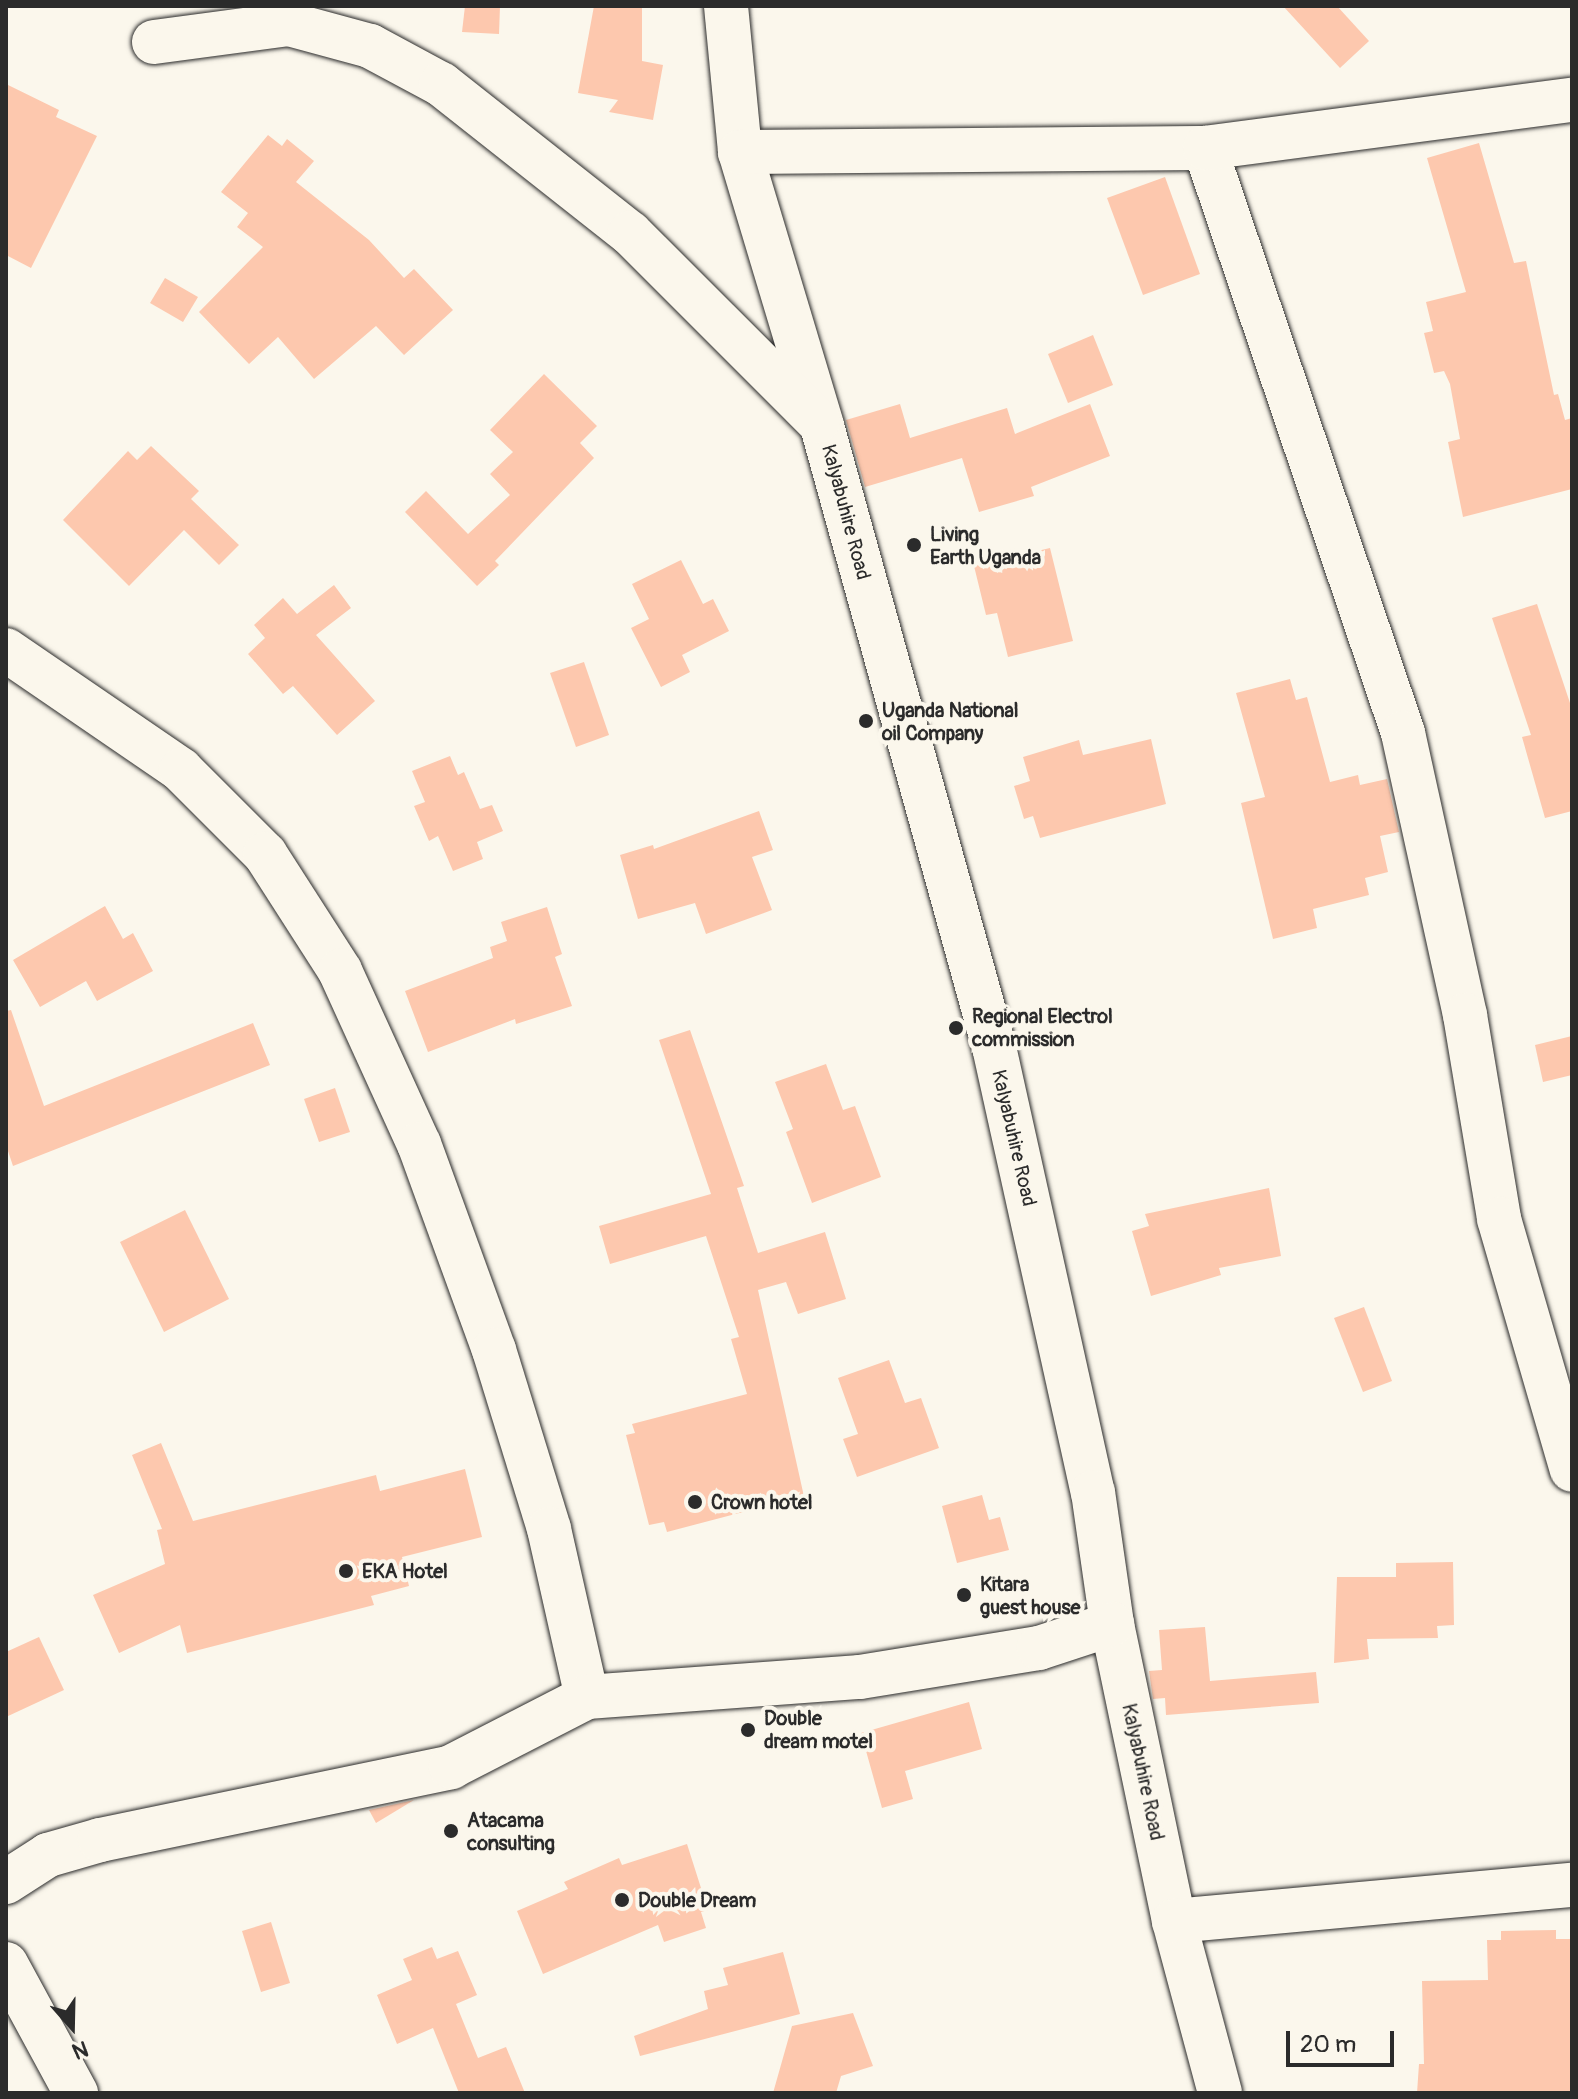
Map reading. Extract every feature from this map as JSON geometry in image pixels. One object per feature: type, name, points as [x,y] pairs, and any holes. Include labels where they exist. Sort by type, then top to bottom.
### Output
[{"type":"street","name":"Kalyabuhire Road","points":[[726,6],[740,152],[822,426],[994,1047],[1093,1492],[1112,1624],[1174,1921],[1220,2093]]},
{"type":"street","points":[[154,42],[289,24],[370,46],[441,84],[630,233],[822,426]]},
{"type":"street","points":[[740,152],[1205,148],[1572,100]]},
{"type":"street","points":[[1205,148],[1403,733],[1465,1015],[1499,1219],[1572,1470]]},
{"type":"street","points":[[6,650],[181,770],[265,854],[340,971],[419,1144],[494,1350],[549,1529],[587,1697]]},
{"type":"street","points":[[6,1882],[48,1855],[100,1840],[451,1767],[587,1697],[860,1677],[1039,1648],[1112,1624]]},
{"type":"street","points":[[1174,1921],[1572,1885]]},
{"type":"street","points":[[6,1964],[76,2093]]},
{"type":"building","points":[[465,6],[500,6],[499,34],[462,32]]},
{"type":"building","points":[[594,6],[642,6],[642,61],[663,65],[653,120],[609,112],[618,100],[578,93]]},
{"type":"building","points":[[1283,6],[1337,6],[1369,41],[1340,68]]},
{"type":"building","points":[[6,84],[59,110],[56,117],[97,136],[31,268],[6,255]]},
{"type":"building","points":[[268,135],[282,146],[287,139],[314,161],[296,182],[369,240],[404,278],[414,269],[453,310],[404,355],[376,326],[314,379],[278,337],[249,364],[199,312],[263,247],[237,227],[248,213],[221,192]]},
{"type":"building","points":[[1479,143],[1514,263],[1526,261],[1554,395],[1558,394],[1565,420],[1572,418],[1572,489],[1463,517],[1448,442],[1460,439],[1450,384],[1444,371],[1434,373],[1424,333],[1433,331],[1426,302],[1466,292],[1427,158]]},
{"type":"building","points":[[1165,177],[1200,274],[1143,295],[1107,198]]},
{"type":"building","points":[[165,278],[198,297],[183,322],[150,303]]},
{"type":"building","points":[[1093,335],[1113,385],[1068,403],[1048,354]]},
{"type":"building","points":[[544,374],[597,426],[580,443],[594,458],[495,561],[499,565],[477,586],[405,512],[426,491],[468,534],[510,495],[490,474],[513,452],[490,430]]},
{"type":"building","points":[[900,404],[910,438],[1007,408],[1015,434],[1090,404],[1110,456],[1031,487],[1034,496],[979,512],[962,458],[865,487],[846,420]]},
{"type":"building","points":[[151,446],[199,491],[191,499],[239,545],[219,565],[184,530],[129,586],[63,520],[128,451],[137,460]]},
{"type":"building","points":[[1050,548],[1073,641],[1008,657],[997,613],[986,615],[974,566]]},
{"type":"building","points":[[681,560],[703,604],[713,599],[729,631],[682,655],[690,672],[661,687],[631,628],[649,619],[632,584]]},
{"type":"building","points":[[334,585],[351,608],[316,635],[375,701],[337,735],[293,686],[283,694],[248,654],[265,638],[254,625],[283,598],[297,614]]},
{"type":"building","points":[[1537,604],[1572,709],[1572,811],[1545,818],[1522,737],[1531,735],[1492,618]]},
{"type":"building","points":[[584,662],[609,735],[576,747],[550,673]]},
{"type":"building","points":[[1290,679],[1296,700],[1307,697],[1330,782],[1358,775],[1360,785],[1387,779],[1399,832],[1380,836],[1388,872],[1365,878],[1369,895],[1313,909],[1317,928],[1273,939],[1241,803],[1265,797],[1236,693]]},
{"type":"building","points":[[1151,739],[1166,804],[1040,838],[1033,816],[1024,819],[1014,786],[1030,781],[1023,757],[1079,740],[1083,755]]},
{"type":"building","points":[[450,756],[458,775],[464,772],[480,809],[492,805],[503,831],[477,842],[483,859],[453,871],[438,836],[429,841],[414,806],[425,802],[412,771]]},
{"type":"building","points":[[759,811],[773,850],[752,857],[772,910],[706,934],[695,903],[638,919],[620,855],[653,845],[654,849]]},
{"type":"building","points":[[105,906],[123,939],[133,933],[153,971],[97,1001],[86,981],[40,1007],[13,960]]},
{"type":"building","points":[[547,907],[562,954],[555,957],[572,1006],[516,1024],[515,1019],[428,1052],[405,991],[493,958],[490,947],[507,941],[501,922]]},
{"type":"building","points":[[11,1010],[44,1106],[253,1023],[270,1065],[13,1166],[6,1145],[6,1011]]},
{"type":"building","points":[[690,1030],[744,1186],[737,1188],[758,1253],[825,1232],[846,1299],[798,1314],[786,1282],[758,1290],[805,1501],[778,1508],[777,1503],[667,1532],[664,1522],[649,1525],[626,1435],[635,1433],[632,1424],[747,1394],[731,1339],[739,1337],[706,1236],[610,1264],[599,1226],[711,1194],[659,1040]]},
{"type":"building","points":[[1572,1036],[1572,1075],[1543,1082],[1535,1045]]},
{"type":"building","points":[[826,1064],[843,1110],[855,1106],[881,1177],[812,1203],[786,1132],[793,1129],[775,1082]]},
{"type":"building","points":[[335,1088],[350,1132],[319,1142],[304,1099]]},
{"type":"building","points":[[1269,1188],[1281,1256],[1219,1268],[1221,1275],[1151,1296],[1132,1231],[1149,1226],[1145,1214]]},
{"type":"building","points":[[185,1210],[229,1299],[164,1332],[120,1242]]},
{"type":"building","points":[[1364,1307],[1392,1381],[1363,1392],[1334,1318]]},
{"type":"building","points":[[889,1360],[905,1403],[921,1398],[939,1448],[857,1477],[843,1439],[858,1434],[838,1378]]},
{"type":"building","points":[[161,1443],[193,1521],[376,1475],[380,1491],[465,1469],[482,1537],[402,1557],[409,1586],[371,1596],[374,1605],[187,1653],[180,1625],[119,1653],[93,1595],[165,1564],[157,1530],[162,1529],[132,1455]]},
{"type":"building","points":[[982,1495],[989,1520],[1000,1517],[1009,1550],[957,1563],[942,1506]]},
{"type":"building","points":[[1453,1562],[1454,1625],[1437,1626],[1438,1638],[1367,1639],[1369,1659],[1334,1663],[1337,1577],[1396,1577],[1396,1563]]},
{"type":"building","points":[[1205,1627],[1210,1681],[1316,1672],[1319,1703],[1166,1715],[1165,1698],[1153,1699],[1149,1671],[1162,1670],[1159,1630]]},
{"type":"building","points":[[39,1637],[64,1690],[6,1717],[6,1652]]},
{"type":"building","points":[[969,1702],[982,1749],[905,1771],[913,1799],[882,1808],[861,1733]]},
{"type":"building","points":[[414,1800],[376,1823],[369,1810]]},
{"type":"building","points":[[687,1844],[708,1910],[701,1912],[706,1928],[664,1942],[658,1925],[543,1974],[517,1911],[568,1889],[564,1882],[619,1858],[622,1865]]},
{"type":"building","points":[[271,1922],[290,1983],[261,1992],[242,1931]]},
{"type":"building","points":[[1556,1930],[1556,1939],[1572,1939],[1572,2093],[1417,2093],[1419,2064],[1424,2064],[1422,1981],[1488,1980],[1487,1940],[1501,1940],[1501,1931]]},
{"type":"building","points":[[432,1947],[437,1959],[458,1951],[477,1995],[456,2004],[478,2058],[506,2047],[525,2093],[459,2093],[433,2028],[397,2044],[377,1995],[412,1980],[403,1959]]},
{"type":"building","points":[[783,1952],[800,2014],[640,2056],[634,2036],[708,2009],[704,1991],[728,1985],[723,1968]]},
{"type":"building","points":[[853,2013],[873,2066],[841,2076],[836,2093],[773,2093],[792,2026]]},
{"type":"place","name":"Living Earth Uganda","points":[[914,545]]},
{"type":"place","name":"Uganda National oil Company","points":[[866,721]]},
{"type":"place","name":"Regional Electrol commission","points":[[956,1028]]},
{"type":"place","name":"Crown hotel","points":[[695,1502]]},
{"type":"place","name":"EKA Hotel","points":[[346,1571]]},
{"type":"place","name":"Kitara guest house","points":[[964,1595]]},
{"type":"place","name":"Double dream motel","points":[[748,1730]]},
{"type":"place","name":"Atacama consulting","points":[[451,1831]]},
{"type":"place","name":"Double Dream","points":[[622,1900]]}]
